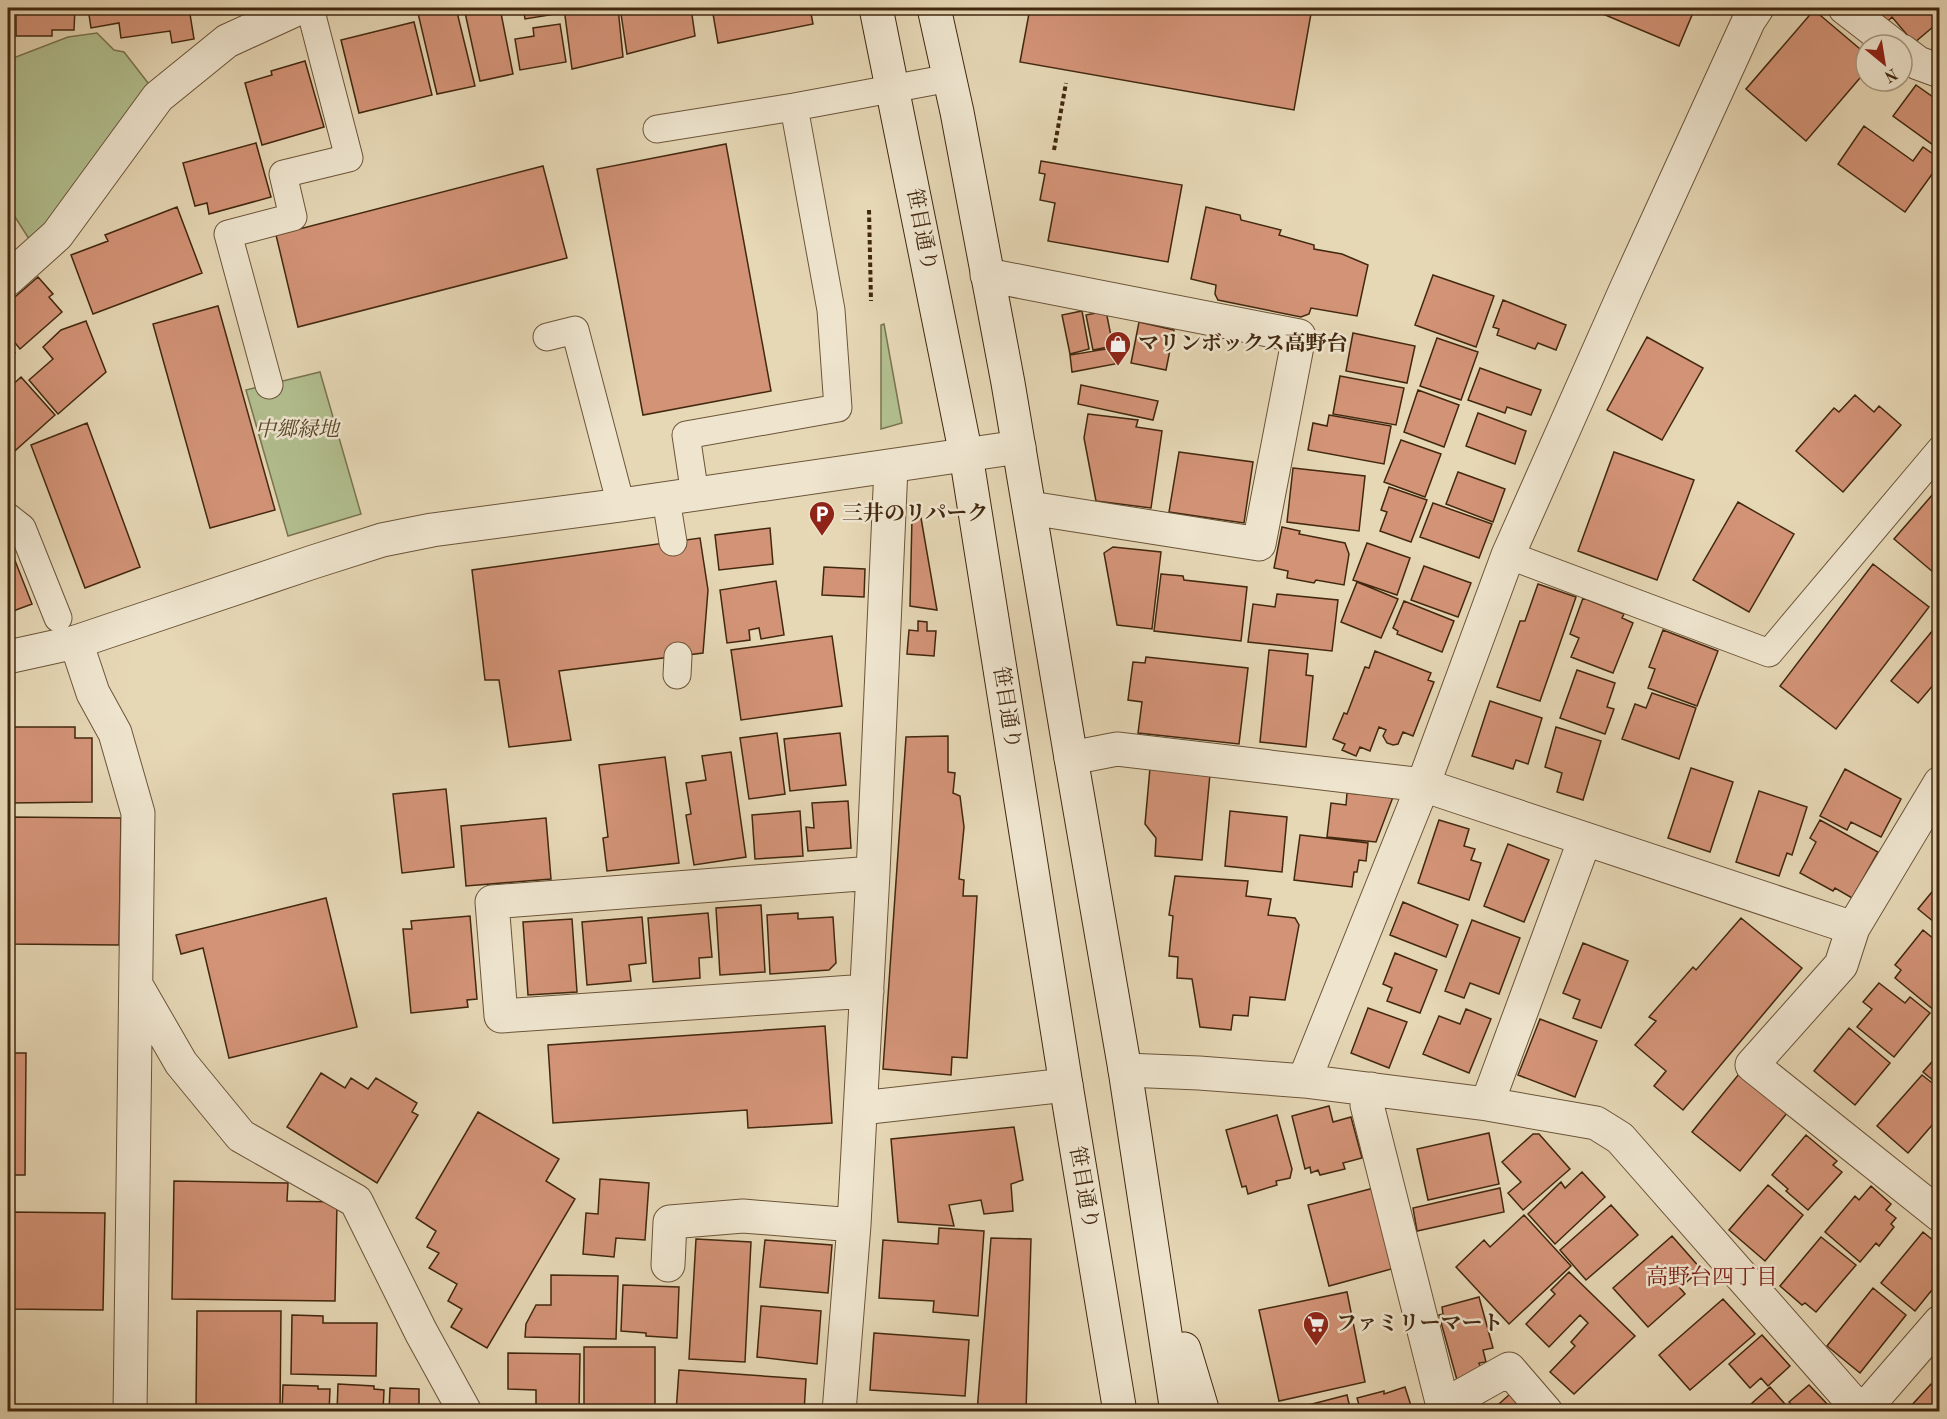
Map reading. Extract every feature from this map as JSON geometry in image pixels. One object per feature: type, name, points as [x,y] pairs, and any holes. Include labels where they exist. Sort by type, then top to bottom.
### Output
[{"type":"street","points":[[8,279],[57,235],[158,97],[227,41],[299,8]]},
{"type":"street","name":"笹目通り","points":[[876,8],[966,455],[1120,1412]]},
{"type":"street","points":[[934,8],[950,78],[1030,508],[1125,1070],[1177,1412]]},
{"type":"street","points":[[1304,1081],[1423,784],[1508,555],[1627,287],[1749,20],[1757,8]]},
{"type":"street","points":[[1845,8],[1877,33]]},
{"type":"street","points":[[1914,60],[1940,71]]},
{"type":"street","points":[[987,275],[1299,336],[1259,544],[1030,508]]},
{"type":"street","points":[[8,657],[67,630],[313,562],[382,540],[432,530],[680,497],[1019,447]]},
{"type":"street","points":[[839,1412],[861,1108],[891,466]]},
{"type":"street","points":[[67,630],[93,693],[115,733],[138,813],[130,1412]]},
{"type":"street","points":[[1071,758],[1117,749],[1423,784],[1853,928]]},
{"type":"street","points":[[1940,783],[1853,928],[1841,965],[1752,1065],[1940,1215]]},
{"type":"street","points":[[1487,1104],[1585,839]]},
{"type":"street","points":[[867,991],[501,1016],[492,902],[873,873]]},
{"type":"street","points":[[136,986],[181,1063],[241,1136],[356,1201],[421,1332],[465,1412]]},
{"type":"street","points":[[1125,1070],[1199,1072],[1304,1081],[1487,1104],[1596,1123],[1620,1138],[1861,1412],[1940,1322]]},
{"type":"street","points":[[861,1108],[1066,1085]]},
{"type":"street","points":[[1371,1089],[1367,1105],[1443,1406],[1509,1369],[1546,1412]]},
{"type":"street","points":[[668,1265],[670,1222],[743,1216],[854,1225]]},
{"type":"street","points":[[1152,1248],[1203,1412]]},
{"type":"street","points":[[1095,1258],[1097,1412]]},
{"type":"lane","points":[[269,385],[228,234],[293,217],[283,174],[349,158],[310,8]]},
{"type":"lane","points":[[657,129],[794,107],[950,78]]},
{"type":"lane","points":[[673,542],[687,435],[838,408],[831,310],[794,107]]},
{"type":"lane","points":[[547,337],[575,330],[621,505]]},
{"type":"lane","points":[[1508,555],[1769,653],[1940,450]]},
{"type":"lane","points":[[8,517],[22,528],[67,630]]},
{"type":"path","points":[[1054,150],[1066,83]]},
{"type":"green space","points":[[97,33],[114,50],[124,52],[152,88],[31,242],[8,206],[8,60],[68,37]]},
{"type":"green space","points":[[884,324],[902,423],[881,429],[881,325]]},
{"type":"green space","name":"中郷緑地","points":[[320,372],[361,514],[288,536],[246,390]]},
{"type":"building","points":[[8,8],[10,8],[11,46],[8,46]]},
{"type":"building","points":[[16,8],[75,8],[74,30],[52,30],[52,36],[16,36]]},
{"type":"building","points":[[88,8],[189,8],[194,39],[172,43],[170,31],[121,38],[119,23],[91,28]]},
{"type":"building","points":[[456,8],[475,86],[437,94],[417,9]]},
{"type":"building","points":[[464,8],[500,8],[513,74],[480,81]]},
{"type":"building","points":[[523,8],[555,8],[556,14],[525,19]]},
{"type":"building","points":[[564,8],[618,8],[623,57],[572,69]]},
{"type":"building","points":[[641,8],[691,8],[695,36],[627,54],[621,14],[641,11]]},
{"type":"building","points":[[712,8],[810,8],[813,24],[718,43]]},
{"type":"building","points":[[1030,8],[1312,8],[1294,110],[1020,62]]},
{"type":"building","points":[[1591,8],[1695,8],[1679,46]]},
{"type":"building","points":[[1875,8],[1940,8],[1940,21],[1914,43],[1914,33],[1906,33],[1892,17],[1887,22]]},
{"type":"building","points":[[1814,10],[1854,44],[1854,85],[1806,141],[1746,89]]},
{"type":"building","points":[[414,22],[432,95],[359,113],[341,40]]},
{"type":"building","points":[[560,24],[566,62],[520,70],[515,39],[534,36],[533,28]]},
{"type":"building","points":[[305,61],[324,127],[262,145],[245,83],[272,75],[271,71]]},
{"type":"building","points":[[1916,85],[1940,102],[1940,150],[1893,116],[1910,93],[1914,93]]},
{"type":"building","points":[[1864,126],[1913,161],[1923,147],[1940,159],[1940,163],[1905,212],[1838,164]]},
{"type":"building","points":[[256,143],[271,197],[209,214],[207,203],[195,206],[183,163]]},
{"type":"building","points":[[726,144],[771,391],[643,415],[597,169]]},
{"type":"building","points":[[1041,161],[1182,185],[1168,262],[1048,241],[1055,203],[1040,200],[1045,174],[1039,173]]},
{"type":"building","points":[[543,166],[567,258],[298,327],[276,235]]},
{"type":"building","points":[[177,207],[202,273],[93,314],[71,255],[108,241],[105,235]]},
{"type":"building","points":[[1206,207],[1240,215],[1241,220],[1281,230],[1279,235],[1314,245],[1314,249],[1342,254],[1368,265],[1357,316],[1311,308],[1309,314],[1301,317],[1218,300],[1215,294],[1216,285],[1191,279]]},
{"type":"building","points":[[1433,275],[1494,296],[1476,347],[1415,325]]},
{"type":"building","points":[[38,277],[53,294],[49,297],[62,312],[20,349],[8,334],[8,303]]},
{"type":"building","points":[[1503,300],[1566,325],[1556,350],[1538,343],[1535,349],[1497,335],[1499,329],[1493,327]]},
{"type":"building","points":[[218,306],[275,510],[210,528],[153,324]]},
{"type":"building","points":[[1082,311],[1089,349],[1070,354],[1062,315]]},
{"type":"building","points":[[1106,311],[1113,346],[1093,350],[1086,315]]},
{"type":"building","points":[[86,321],[106,372],[58,414],[29,380],[53,359],[43,347],[61,330]]},
{"type":"building","points":[[1139,322],[1174,330],[1166,370],[1131,363]]},
{"type":"building","points":[[1353,333],[1415,346],[1407,383],[1346,371]]},
{"type":"building","points":[[1647,337],[1703,368],[1662,440],[1607,410]]},
{"type":"building","points":[[1437,338],[1478,352],[1461,400],[1420,386]]},
{"type":"building","points":[[8,344],[15,353],[8,360]]},
{"type":"building","points":[[1112,348],[1115,364],[1072,372],[1070,355]]},
{"type":"building","points":[[1480,368],[1541,390],[1531,415],[1507,407],[1505,413],[1468,400]]},
{"type":"building","points":[[1340,376],[1404,388],[1396,425],[1333,414]]},
{"type":"building","points":[[21,377],[55,415],[8,457],[8,389]]},
{"type":"building","points":[[1081,385],[1158,401],[1153,420],[1078,404]]},
{"type":"building","points":[[1418,390],[1459,405],[1444,447],[1404,432]]},
{"type":"building","points":[[1855,395],[1874,412],[1879,406],[1901,425],[1843,492],[1796,451],[1834,408],[1839,412]]},
{"type":"building","points":[[1478,413],[1526,431],[1515,464],[1466,446]]},
{"type":"building","points":[[1088,414],[1138,420],[1136,427],[1162,431],[1151,508],[1096,501],[1084,438]]},
{"type":"building","points":[[1329,415],[1391,426],[1384,464],[1308,450],[1313,423],[1327,426]]},
{"type":"building","points":[[87,423],[140,567],[85,588],[31,445]]},
{"type":"building","points":[[1401,440],[1441,454],[1425,497],[1384,482]]},
{"type":"building","points":[[1179,452],[1253,462],[1244,523],[1169,512]]},
{"type":"building","points":[[1614,452],[1694,480],[1657,580],[1578,551]]},
{"type":"building","points":[[1293,468],[1365,476],[1359,531],[1287,522]]},
{"type":"building","points":[[1458,472],[1505,489],[1493,522],[1446,504]]},
{"type":"building","points":[[1940,486],[1940,578],[1894,539]]},
{"type":"building","points":[[1389,487],[1427,500],[1411,542],[1380,531],[1387,512],[1381,510]]},
{"type":"building","points":[[1738,502],[1794,534],[1749,612],[1693,580]]},
{"type":"building","points":[[1433,503],[1492,524],[1479,558],[1420,537]]},
{"type":"building","points":[[912,517],[921,518],[937,610],[910,606]]},
{"type":"building","points":[[1282,527],[1300,531],[1299,534],[1345,543],[1349,554],[1344,585],[1287,578],[1288,571],[1274,568]]},
{"type":"building","points":[[770,528],[773,564],[719,570],[715,535]]},
{"type":"building","points":[[700,538],[708,590],[703,653],[559,671],[571,740],[509,747],[499,680],[485,680],[472,570]]},
{"type":"building","points":[[1367,543],[1410,558],[1397,595],[1353,580]]},
{"type":"building","points":[[1113,547],[1161,552],[1152,629],[1117,625],[1104,553]]},
{"type":"building","points":[[12,553],[32,604],[8,613],[8,555]]},
{"type":"building","points":[[1873,564],[1929,607],[1836,729],[1780,686]]},
{"type":"building","points":[[1424,566],[1471,583],[1458,617],[1411,600]]},
{"type":"building","points":[[824,567],[865,569],[864,597],[822,595]]},
{"type":"building","points":[[1161,574],[1183,576],[1184,580],[1247,587],[1241,641],[1154,631]]},
{"type":"building","points":[[776,581],[784,635],[761,639],[759,628],[749,630],[750,640],[727,643],[720,590]]},
{"type":"building","points":[[1357,582],[1398,599],[1381,638],[1341,622]]},
{"type":"building","points":[[1538,584],[1576,597],[1540,701],[1497,687],[1520,621],[1525,621]]},
{"type":"building","points":[[1277,594],[1338,600],[1332,651],[1248,642],[1253,604],[1275,607]]},
{"type":"building","points":[[1583,598],[1624,614],[1622,618],[1633,623],[1613,673],[1571,657],[1579,638],[1570,634]]},
{"type":"building","points":[[1404,601],[1454,621],[1442,652],[1397,634],[1398,631],[1393,628]]},
{"type":"building","points":[[918,621],[927,622],[927,631],[936,631],[934,656],[907,654],[909,630],[918,631]]},
{"type":"building","points":[[1938,624],[1940,677],[1918,703],[1891,681]]},
{"type":"building","points":[[1663,630],[1718,651],[1697,706],[1648,688],[1655,669],[1649,667]]},
{"type":"building","points":[[832,636],[842,706],[741,720],[731,650]]},
{"type":"building","points":[[1269,650],[1308,654],[1306,675],[1313,676],[1306,747],[1260,742]]},
{"type":"building","points":[[1375,651],[1431,673],[1428,680],[1434,682],[1413,736],[1403,732],[1398,744],[1393,745],[1387,743],[1383,736],[1386,730],[1379,727],[1370,751],[1360,747],[1356,756],[1342,750],[1345,744],[1333,739],[1344,713],[1347,714],[1365,667],[1369,668]]},
{"type":"building","points":[[1146,657],[1248,668],[1239,744],[1138,733],[1142,702],[1128,700],[1133,662],[1145,663]]},
{"type":"building","points":[[1577,670],[1615,683],[1607,707],[1614,709],[1605,734],[1560,718]]},
{"type":"building","points":[[1652,693],[1696,708],[1679,759],[1622,739],[1635,704],[1646,708]]},
{"type":"building","points":[[1490,701],[1542,718],[1528,764],[1516,760],[1513,769],[1472,756]]},
{"type":"building","points":[[8,727],[75,727],[75,738],[92,738],[92,802],[8,803]]},
{"type":"building","points":[[1556,727],[1601,741],[1583,800],[1557,792],[1562,773],[1545,767]]},
{"type":"building","points":[[777,733],[785,794],[749,799],[740,738]]},
{"type":"building","points":[[840,733],[846,785],[790,791],[784,739]]},
{"type":"building","points":[[948,736],[948,772],[955,773],[953,793],[960,796],[964,827],[959,879],[964,880],[963,896],[977,896],[967,1058],[952,1057],[951,1075],[883,1069],[906,737]]},
{"type":"building","points":[[731,752],[746,857],[694,865],[686,815],[691,814],[686,783],[706,780],[702,756]]},
{"type":"building","points":[[665,757],[679,863],[607,871],[603,838],[608,837],[599,765]]},
{"type":"building","points":[[1150,768],[1210,774],[1202,860],[1155,856],[1156,838],[1145,824]]},
{"type":"building","points":[[1691,768],[1733,782],[1710,852],[1668,838]]},
{"type":"building","points":[[1845,769],[1901,799],[1881,837],[1851,822],[1847,830],[1820,816]]},
{"type":"building","points":[[446,789],[454,867],[402,873],[393,794]]},
{"type":"building","points":[[1759,791],[1807,807],[1792,855],[1787,853],[1779,876],[1736,862]]},
{"type":"building","points":[[1347,793],[1393,797],[1376,842],[1327,837],[1331,803],[1346,805]]},
{"type":"building","points":[[848,801],[851,848],[808,851],[806,827],[814,828],[812,803]]},
{"type":"building","points":[[800,811],[803,856],[755,859],[752,815]]},
{"type":"building","points":[[1230,811],[1287,817],[1282,872],[1225,866]]},
{"type":"building","points":[[8,817],[121,818],[119,945],[8,944]]},
{"type":"building","points":[[546,818],[551,879],[466,886],[461,826]]},
{"type":"building","points":[[1439,820],[1469,829],[1464,846],[1475,849],[1471,860],[1481,863],[1469,900],[1418,883]]},
{"type":"building","points":[[1820,820],[1878,852],[1852,898],[1835,888],[1833,891],[1800,873],[1816,842],[1810,838]]},
{"type":"building","points":[[1300,835],[1368,843],[1366,861],[1359,860],[1357,872],[1354,872],[1352,887],[1294,880]]},
{"type":"building","points":[[1508,844],[1549,860],[1524,922],[1484,906]]},
{"type":"building","points":[[1175,876],[1248,881],[1246,896],[1271,899],[1268,915],[1295,918],[1299,925],[1285,1000],[1250,997],[1248,1016],[1233,1015],[1231,1030],[1200,1027],[1192,979],[1177,978],[1178,957],[1169,956],[1173,916],[1169,915]]},
{"type":"building","points":[[1940,882],[1940,927],[1918,909]]},
{"type":"building","points":[[326,898],[357,1027],[229,1058],[203,948],[181,954],[176,935]]},
{"type":"building","points":[[1403,902],[1458,925],[1446,957],[1390,935]]},
{"type":"building","points":[[761,905],[765,972],[720,975],[716,908]]},
{"type":"building","points":[[708,913],[712,957],[699,958],[700,978],[653,982],[648,918]]},
{"type":"building","points":[[798,913],[798,919],[833,917],[836,963],[829,970],[770,974],[767,915]]},
{"type":"building","points":[[470,916],[477,999],[467,1000],[468,1007],[411,1013],[403,929],[412,929],[411,921]]},
{"type":"building","points":[[642,917],[646,963],[629,965],[631,981],[587,985],[582,922]]},
{"type":"building","points":[[1741,918],[1802,968],[1683,1110],[1654,1086],[1666,1071],[1635,1045],[1656,1021],[1649,1017],[1693,967],[1696,970]]},
{"type":"building","points":[[572,919],[577,992],[528,995],[523,922]]},
{"type":"building","points":[[1472,920],[1520,938],[1499,994],[1470,983],[1464,998],[1445,991]]},
{"type":"building","points":[[1923,930],[1940,944],[1940,1006],[1935,1011],[1895,978],[1901,970],[1895,965]]},
{"type":"building","points":[[1583,943],[1628,961],[1601,1028],[1573,1018],[1580,1000],[1563,993]]},
{"type":"building","points":[[1395,953],[1437,970],[1420,1013],[1387,1001],[1392,988],[1383,984]]},
{"type":"building","points":[[1879,983],[1905,1003],[1910,997],[1930,1013],[1894,1057],[1857,1027],[1872,1009],[1863,1002]]},
{"type":"building","points":[[1368,1008],[1407,1022],[1389,1068],[1351,1053]]},
{"type":"building","points":[[1466,1009],[1491,1019],[1469,1073],[1423,1054],[1439,1016],[1460,1024]]},
{"type":"building","points":[[1540,1019],[1597,1041],[1575,1097],[1518,1075]]},
{"type":"building","points":[[825,1026],[832,1123],[748,1128],[747,1110],[553,1123],[548,1045]]},
{"type":"building","points":[[1849,1028],[1890,1063],[1855,1105],[1814,1071]]},
{"type":"building","points":[[1940,1045],[1940,1086],[1923,1072],[1939,1054],[1934,1051]]},
{"type":"building","points":[[8,1053],[26,1053],[25,1175],[8,1175]]},
{"type":"building","points":[[321,1073],[345,1088],[351,1078],[368,1089],[376,1078],[417,1103],[412,1112],[418,1115],[377,1183],[287,1127]]},
{"type":"building","points":[[1739,1074],[1787,1113],[1740,1171],[1692,1132]]},
{"type":"building","points":[[1922,1075],[1940,1089],[1940,1116],[1908,1153],[1877,1126]]},
{"type":"building","points":[[1329,1106],[1333,1122],[1351,1117],[1362,1158],[1343,1163],[1345,1169],[1320,1175],[1318,1170],[1311,1173],[1310,1167],[1305,1169],[1292,1116]]},
{"type":"building","points":[[478,1112],[559,1159],[546,1181],[575,1199],[487,1348],[451,1327],[462,1309],[448,1301],[457,1284],[429,1268],[439,1253],[427,1247],[436,1231],[416,1218]]},
{"type":"building","points":[[1277,1115],[1292,1169],[1290,1178],[1276,1181],[1277,1185],[1248,1194],[1246,1186],[1242,1187],[1226,1130]]},
{"type":"building","points":[[1014,1127],[1023,1180],[1011,1184],[1013,1211],[984,1214],[981,1200],[949,1205],[954,1226],[898,1222],[891,1139]]},
{"type":"building","points":[[1489,1133],[1499,1184],[1428,1200],[1417,1149]]},
{"type":"building","points":[[1533,1134],[1539,1134],[1570,1169],[1523,1210],[1508,1193],[1521,1182],[1502,1162]]},
{"type":"building","points":[[1806,1135],[1837,1161],[1833,1165],[1842,1172],[1808,1210],[1772,1175]]},
{"type":"building","points":[[1582,1172],[1605,1197],[1555,1244],[1528,1214],[1561,1182],[1565,1188]]},
{"type":"building","points":[[600,1179],[649,1183],[645,1240],[616,1238],[614,1257],[583,1254],[586,1213],[598,1214]]},
{"type":"building","points":[[174,1181],[288,1183],[287,1201],[337,1202],[335,1301],[172,1299]]},
{"type":"building","points":[[1768,1185],[1803,1215],[1765,1261],[1729,1230]]},
{"type":"building","points":[[1871,1186],[1891,1204],[1886,1210],[1896,1218],[1891,1224],[1894,1227],[1879,1246],[1876,1243],[1860,1262],[1825,1232],[1855,1196],[1859,1200]]},
{"type":"building","points":[[1374,1188],[1395,1268],[1329,1286],[1308,1205]]},
{"type":"building","points":[[1500,1188],[1504,1212],[1417,1231],[1413,1208]]},
{"type":"building","points":[[1611,1205],[1638,1235],[1586,1280],[1560,1250]]},
{"type":"building","points":[[8,1212],[105,1213],[103,1310],[8,1309]]},
{"type":"building","points":[[1524,1215],[1571,1266],[1509,1324],[1456,1267],[1484,1240],[1490,1247]]},
{"type":"building","points":[[939,1228],[984,1231],[978,1316],[933,1312],[934,1301],[879,1298],[883,1240],[938,1244]]},
{"type":"building","points":[[1923,1232],[1940,1246],[1940,1280],[1915,1311],[1881,1283]]},
{"type":"building","points":[[1672,1236],[1701,1269],[1680,1288],[1685,1294],[1648,1327],[1613,1288]]},
{"type":"building","points":[[1821,1237],[1856,1265],[1816,1312],[1805,1303],[1802,1305],[1780,1286]]},
{"type":"building","points":[[991,1238],[1031,1239],[1026,1412],[977,1412]]},
{"type":"building","points":[[696,1239],[751,1242],[745,1362],[689,1359]]},
{"type":"building","points":[[765,1240],[832,1245],[828,1293],[760,1287]]},
{"type":"building","points":[[1569,1272],[1635,1336],[1574,1394],[1550,1372],[1575,1346],[1571,1342],[1588,1323],[1580,1315],[1549,1347],[1526,1324],[1555,1294],[1551,1290]]},
{"type":"building","points":[[551,1275],[618,1276],[616,1339],[525,1337],[526,1324],[536,1305],[551,1305]]},
{"type":"building","points":[[623,1285],[679,1287],[677,1338],[646,1336],[646,1333],[621,1331]]},
{"type":"building","points":[[1873,1288],[1906,1315],[1860,1373],[1827,1346]]},
{"type":"building","points":[[1347,1292],[1365,1382],[1279,1401],[1259,1310]]},
{"type":"building","points":[[1479,1297],[1493,1348],[1483,1350],[1486,1362],[1479,1363],[1482,1373],[1457,1380],[1439,1315],[1443,1314],[1442,1307]]},
{"type":"building","points":[[1723,1299],[1755,1334],[1690,1390],[1659,1355]]},
{"type":"building","points":[[761,1306],[821,1311],[817,1364],[757,1357]]},
{"type":"building","points":[[197,1311],[281,1311],[280,1412],[196,1412]]},
{"type":"building","points":[[292,1315],[323,1316],[323,1323],[377,1323],[376,1376],[291,1374]]},
{"type":"building","points":[[874,1333],[969,1340],[965,1396],[870,1390]]},
{"type":"building","points":[[1762,1335],[1790,1366],[1768,1386],[1761,1378],[1750,1388],[1729,1364]]},
{"type":"building","points":[[584,1347],[655,1347],[655,1412],[584,1412]]},
{"type":"building","points":[[508,1353],[580,1354],[579,1412],[536,1412],[536,1390],[508,1389]]},
{"type":"building","points":[[679,1370],[806,1379],[804,1412],[676,1412]]},
{"type":"building","points":[[338,1384],[374,1386],[374,1389],[384,1390],[383,1412],[337,1412]]},
{"type":"building","points":[[1931,1384],[1940,1392],[1940,1412],[1918,1412],[1911,1406]]},
{"type":"building","points":[[283,1385],[318,1386],[318,1389],[330,1389],[329,1412],[282,1412]]},
{"type":"building","points":[[1809,1385],[1829,1406],[1823,1412],[1795,1412],[1797,1410],[1789,1402]]},
{"type":"building","points":[[1405,1387],[1413,1412],[1361,1412],[1357,1398],[1384,1391],[1384,1394]]},
{"type":"building","points":[[1770,1387],[1792,1412],[1742,1412]]},
{"type":"building","points":[[390,1388],[419,1389],[419,1411],[424,1412],[389,1412]]},
{"type":"building","points":[[1510,1394],[1525,1412],[1490,1412]]},
{"type":"building","points":[[1347,1395],[1351,1412],[1285,1412],[1285,1411]]},
{"type":"place","name":"マリンボックス高野台","points":[[1118,367]]},
{"type":"place","name":"三井のリパーク","points":[[822,537]]},
{"type":"place","name":"ファミリーマート","points":[[1316,1347]]},
{"type":"district","name":"高野台四丁目","points":[[1712,1278]]}]
